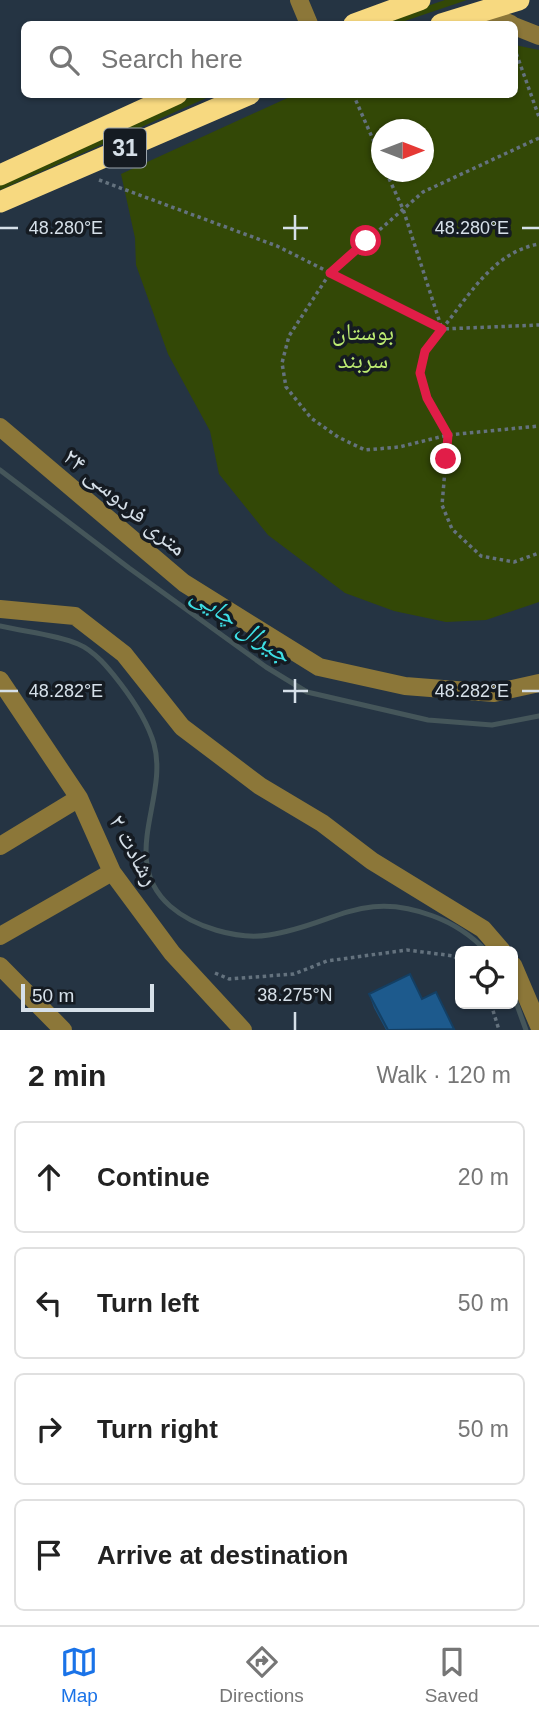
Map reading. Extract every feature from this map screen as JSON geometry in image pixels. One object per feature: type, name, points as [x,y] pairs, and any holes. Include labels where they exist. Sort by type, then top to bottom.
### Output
[{"type":"highway","points":[[362,21],[420,0]]},
{"type":"highway","points":[[452,21],[519,0]]},
{"type":"highway","name":"31","points":[[0,175],[168,98]]},
{"type":"highway","name":"31","points":[[0,202],[241,98]]},
{"type":"street","points":[[299,0],[308,21]]},
{"type":"street","points":[[483,12],[504,21]]},
{"type":"street","points":[[518,27],[539,36]]},
{"type":"street","name":"۲۴ متری فردوسی","points":[[0,427],[184,583],[320,667],[405,686],[494,693],[539,682]]},
{"type":"street","points":[[0,609],[75,616],[124,654],[182,727],[260,786],[483,929],[498,946]]},
{"type":"street","name":"رشادت ۲","points":[[3,688],[79,798],[113,872],[172,953],[243,1030]]},
{"type":"street","points":[[0,845],[79,798]]},
{"type":"street","points":[[0,936],[113,872]]},
{"type":"street","points":[[0,966],[64,1030]]},
{"type":"street","points":[[518,977],[539,1026]]},
{"type":"path","points":[[518,58],[539,117]]},
{"type":"path","points":[[355,98],[371,135]]},
{"type":"path","points":[[539,138],[423,192],[403,209],[330,273],[289,336],[282,363],[286,387],[311,418],[338,437],[365,450],[400,447],[448,435],[539,426]]},
{"type":"path","points":[[74,171],[277,246],[442,329],[539,325]]},
{"type":"path","points":[[391,182],[403,209],[442,329]]},
{"type":"path","points":[[539,244],[524,247],[499,260],[425,351],[420,373],[427,398],[448,435],[442,506],[452,529],[481,556],[514,562],[539,553]]},
{"type":"path","points":[[206,969],[229,979],[294,974],[327,961],[407,950],[455,957]]},
{"type":"path","points":[[493,1009],[499,1030]]},
{"type":"green space","points":[[445,0],[467,0],[405,21],[383,21]]},
{"type":"green space","name":"بوستان سربند","points":[[518,46],[539,50],[539,602],[486,620],[446,622],[394,611],[345,593],[268,535],[219,474],[210,431],[168,354],[136,265],[135,238],[121,174],[287,98],[518,98]]},
{"type":"green space","points":[[183,98],[206,98],[0,190],[0,181],[133,118]]},
{"type":"building","points":[[410,974],[422,999],[436,992],[454,1029],[388,1030],[369,994]]},
{"type":"waterway","name":"جیرال چایی","points":[[0,470],[129,568],[266,667],[307,692],[428,720],[492,725],[539,716]]},
{"type":"waterway","name":"جیرال چایی","points":[[0,626],[59,638],[84,647],[106,666],[135,704],[154,744],[157,765],[146,849],[148,869],[155,888],[170,906],[180,913],[216,930],[257,936],[292,930],[349,912],[387,906],[433,916],[468,935],[480,946]]},
{"type":"waterway","name":"جیرال چایی","points":[[518,1008],[526,1030]]},
{"type":"route","points":[[366,241],[330,273],[442,329],[425,351],[420,373],[427,398],[448,435],[446,459]]}]
